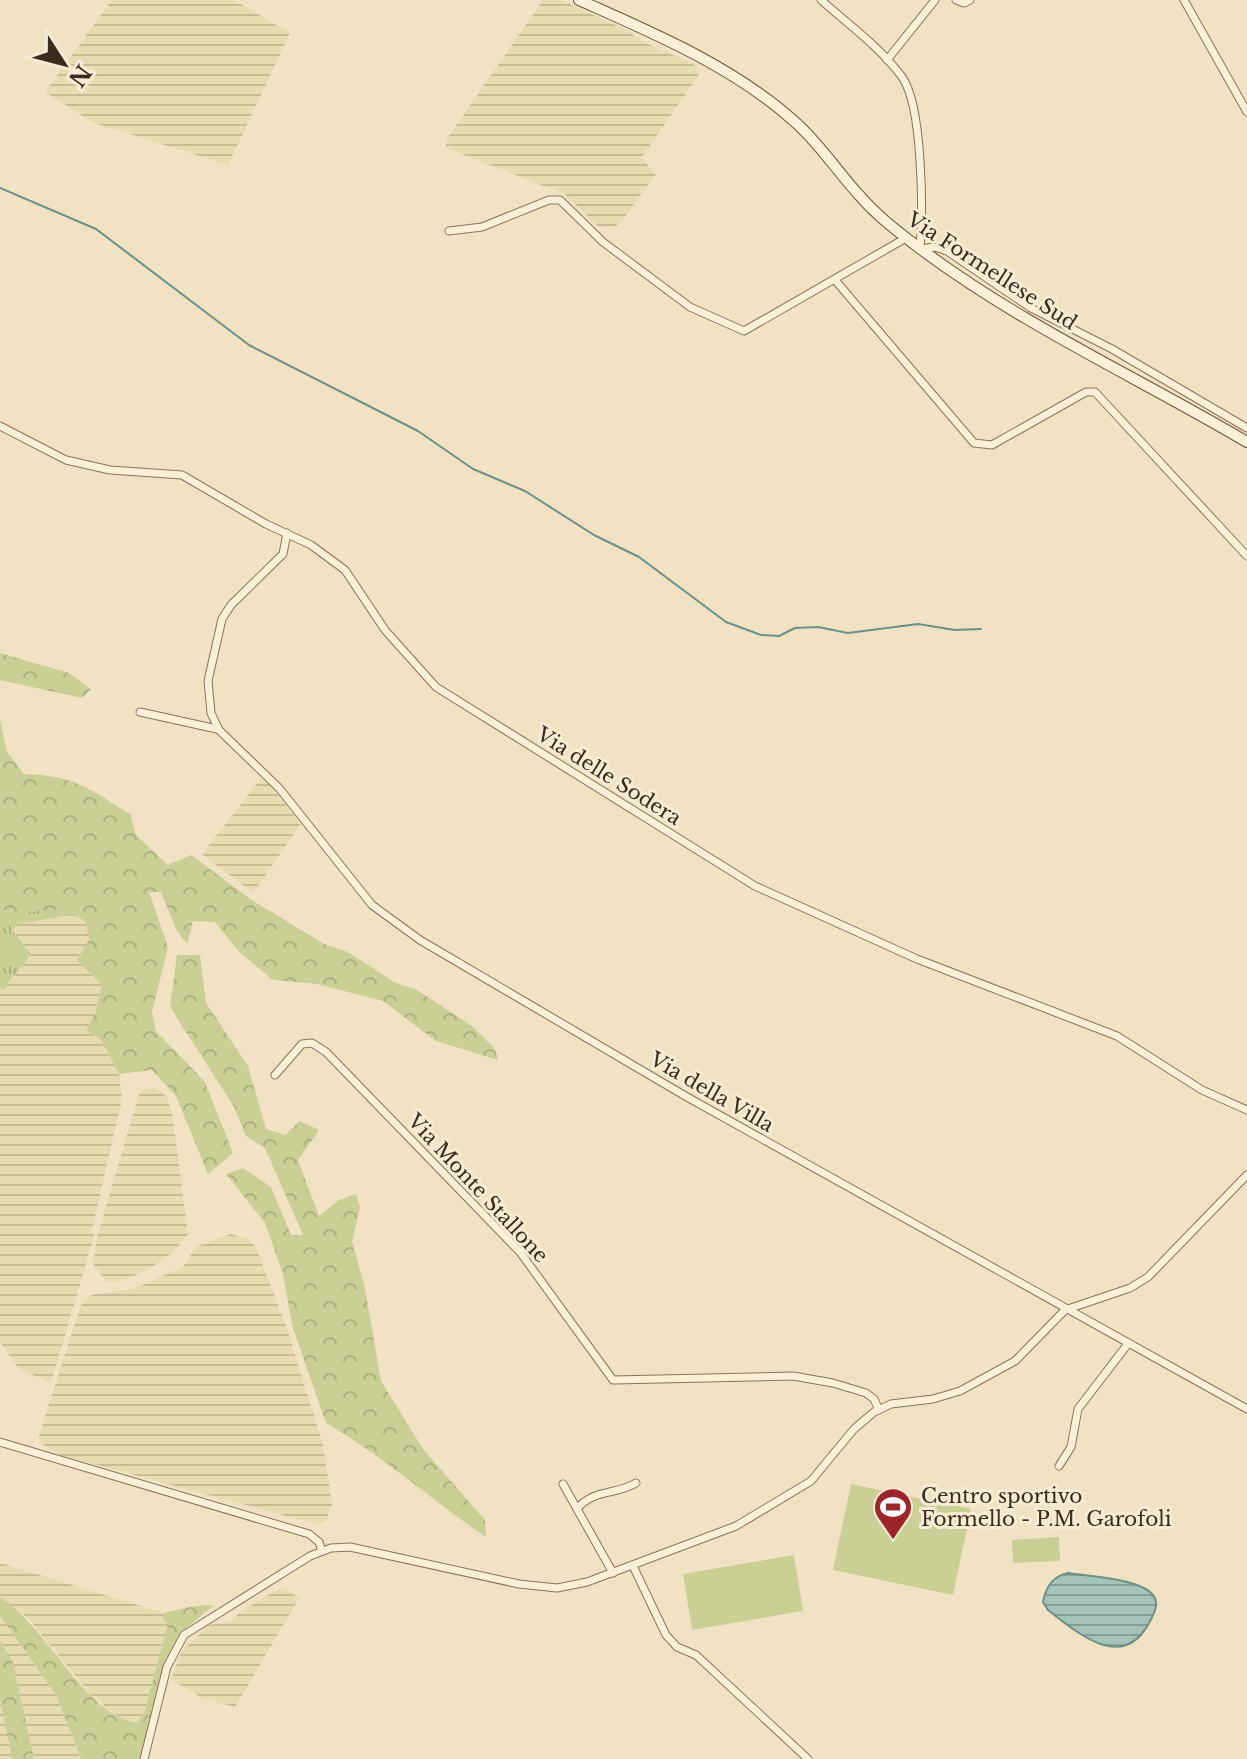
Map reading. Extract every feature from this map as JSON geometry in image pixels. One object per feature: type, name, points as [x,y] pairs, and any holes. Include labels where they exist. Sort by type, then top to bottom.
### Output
[{"type":"street","name":"Via Formellese Sud","points":[[579,0],[647,30],[721,69],[783,112],[817,144],[871,208],[920,249],[1033,324],[1146,383],[1247,442]]},
{"type":"street","points":[[821,0],[887,60],[908,90],[923,184],[920,249],[935,247],[947,251],[1031,308],[1112,349],[1247,428]]},
{"type":"street","points":[[887,60],[935,0]]},
{"type":"street","points":[[956,0],[964,3],[970,0]]},
{"type":"street","points":[[1184,0],[1247,112]]},
{"type":"street","points":[[449,231],[482,227],[549,200],[560,200],[603,242],[695,310],[740,331],[752,328],[906,238]]},
{"type":"street","points":[[835,280],[976,445],[992,445],[1086,392],[1095,392],[1247,556]]},
{"type":"street","name":"Via delle Sodera","points":[[0,426],[66,460],[110,470],[182,475],[319,549],[343,568],[385,630],[443,692],[755,886],[917,959],[1123,1039],[1202,1090],[1247,1110]]},
{"type":"street","points":[[219,730],[211,713],[208,689],[222,619],[233,603],[280,557],[287,546],[287,533]]},
{"type":"street","name":"Via della Villa","points":[[140,712],[196,722],[219,730],[274,782],[368,901],[420,940],[733,1123],[1127,1345],[1247,1409]]},
{"type":"street","name":"Via Monte Stallone","points":[[275,1075],[302,1044],[315,1044],[326,1052],[520,1252],[613,1380],[800,1377],[866,1393],[874,1399],[879,1410]]},
{"type":"street","points":[[144,1759],[166,1672],[186,1633],[322,1551],[355,1548],[548,1588],[577,1585],[728,1531],[803,1486],[825,1466],[854,1429],[879,1410],[891,1404],[950,1395],[1002,1369],[1024,1352],[1065,1310],[1130,1288],[1148,1277],[1247,1175]]},
{"type":"street","points":[[1059,1466],[1071,1447],[1078,1409],[1127,1345]]},
{"type":"street","points":[[0,1442],[309,1534],[319,1542],[322,1551]]},
{"type":"street","points":[[577,1509],[590,1496],[618,1492],[636,1483]]},
{"type":"street","points":[[563,1484],[613,1573]]},
{"type":"street","points":[[633,1566],[661,1627],[672,1642],[696,1655],[808,1759]]},
{"type":"shaded area","points":[[112,0],[234,0],[290,33],[228,165],[92,122],[45,92]]},
{"type":"shaded area","points":[[543,0],[561,0],[624,29],[644,42],[695,65],[699,75],[641,158],[656,174],[614,227],[599,227],[565,194],[446,148],[446,140]]},
{"type":"shaded area","points":[[263,776],[301,824],[253,893],[202,854]]},
{"type":"shaded area","points":[[76,914],[86,922],[89,940],[77,960],[102,985],[96,1011],[86,1030],[101,1040],[119,1074],[122,1099],[91,1234],[95,1233],[51,1383],[19,1369],[0,1342],[0,989],[5,990],[9,980],[29,957],[30,952],[12,930],[18,923]]},
{"type":"shaded area","points":[[155,1087],[166,1096],[172,1111],[188,1234],[173,1252],[146,1271],[116,1282],[106,1281],[93,1264],[97,1237],[140,1091]]},
{"type":"shaded area","points":[[231,1234],[247,1239],[256,1247],[286,1326],[323,1445],[332,1504],[326,1521],[316,1524],[60,1455],[41,1443],[39,1435],[81,1305],[91,1295],[136,1288],[183,1267],[196,1247]]},
{"type":"shaded area","points":[[0,1563],[164,1613],[163,1618],[169,1624],[144,1713],[137,1723],[124,1721],[91,1695],[28,1618],[0,1597]]},
{"type":"shaded area","points":[[283,1587],[299,1598],[235,1707],[202,1698],[171,1679],[182,1651],[209,1625],[230,1622],[241,1611]]},
{"type":"shaded area","points":[[0,1616],[55,1693],[81,1759],[34,1759],[13,1662],[0,1640]]},
{"type":"shaded area","points":[[0,1700],[12,1759],[0,1759]]},
{"type":"green space","points":[[0,653],[69,673],[91,689],[82,698],[0,680]]},
{"type":"green space","points":[[0,720],[7,752],[24,774],[56,777],[103,797],[130,814],[136,835],[168,865],[191,855],[253,901],[324,944],[348,952],[396,983],[417,990],[472,1026],[495,1049],[498,1060],[436,1041],[383,1001],[317,984],[273,980],[239,952],[215,922],[193,921],[187,944],[177,931],[161,892],[149,892],[168,947],[152,1012],[156,1031],[205,1082],[233,1153],[208,1174],[176,1096],[152,1070],[119,1074],[101,1040],[86,1030],[96,1011],[102,985],[77,960],[89,940],[86,922],[64,911],[11,912],[0,909]]},
{"type":"green space","points":[[0,909],[19,912],[57,910],[76,914],[18,924],[12,930],[30,953],[5,990],[0,989]]},
{"type":"green space","points":[[177,955],[200,955],[206,1003],[248,1066],[266,1129],[285,1135],[300,1121],[319,1130],[298,1160],[319,1216],[339,1200],[356,1194],[360,1207],[352,1242],[365,1288],[381,1381],[423,1449],[485,1520],[486,1537],[326,1423],[292,1325],[283,1274],[265,1223],[226,1174],[243,1168],[271,1187],[291,1235],[303,1235],[265,1148],[246,1136],[234,1107],[170,1007]]},
{"type":"green space","points":[[851,1484],[971,1509],[953,1595],[833,1570]]},
{"type":"green space","points":[[1059,1537],[1060,1561],[1013,1563],[1012,1540]]},
{"type":"green space","points":[[794,1555],[803,1611],[692,1630],[683,1574]]},
{"type":"green space","points":[[0,1597],[34,1628],[100,1704],[118,1716],[137,1723],[144,1713],[168,1624],[163,1618],[164,1613],[196,1606],[213,1606],[185,1630],[170,1653],[159,1683],[140,1759],[81,1759],[55,1693],[0,1616]]},
{"type":"green space","points":[[0,1640],[13,1662],[34,1759],[12,1759],[0,1700]]},
{"type":"water","points":[[1068,1573],[1125,1582],[1152,1594],[1156,1599],[1156,1608],[1142,1634],[1130,1643],[1117,1647],[1104,1645],[1076,1631],[1048,1610],[1043,1602],[1048,1587],[1054,1579]]},
{"type":"waterway","points":[[0,188],[96,229],[249,345],[418,431],[473,469],[525,491],[594,535],[639,557],[726,622],[761,635],[779,636],[795,628],[818,627],[848,633],[918,624],[955,630],[981,629]]},
{"type":"place","name":"Centro sportivo Formello - P.M. Garofoli","points":[[893,1541]]}]
